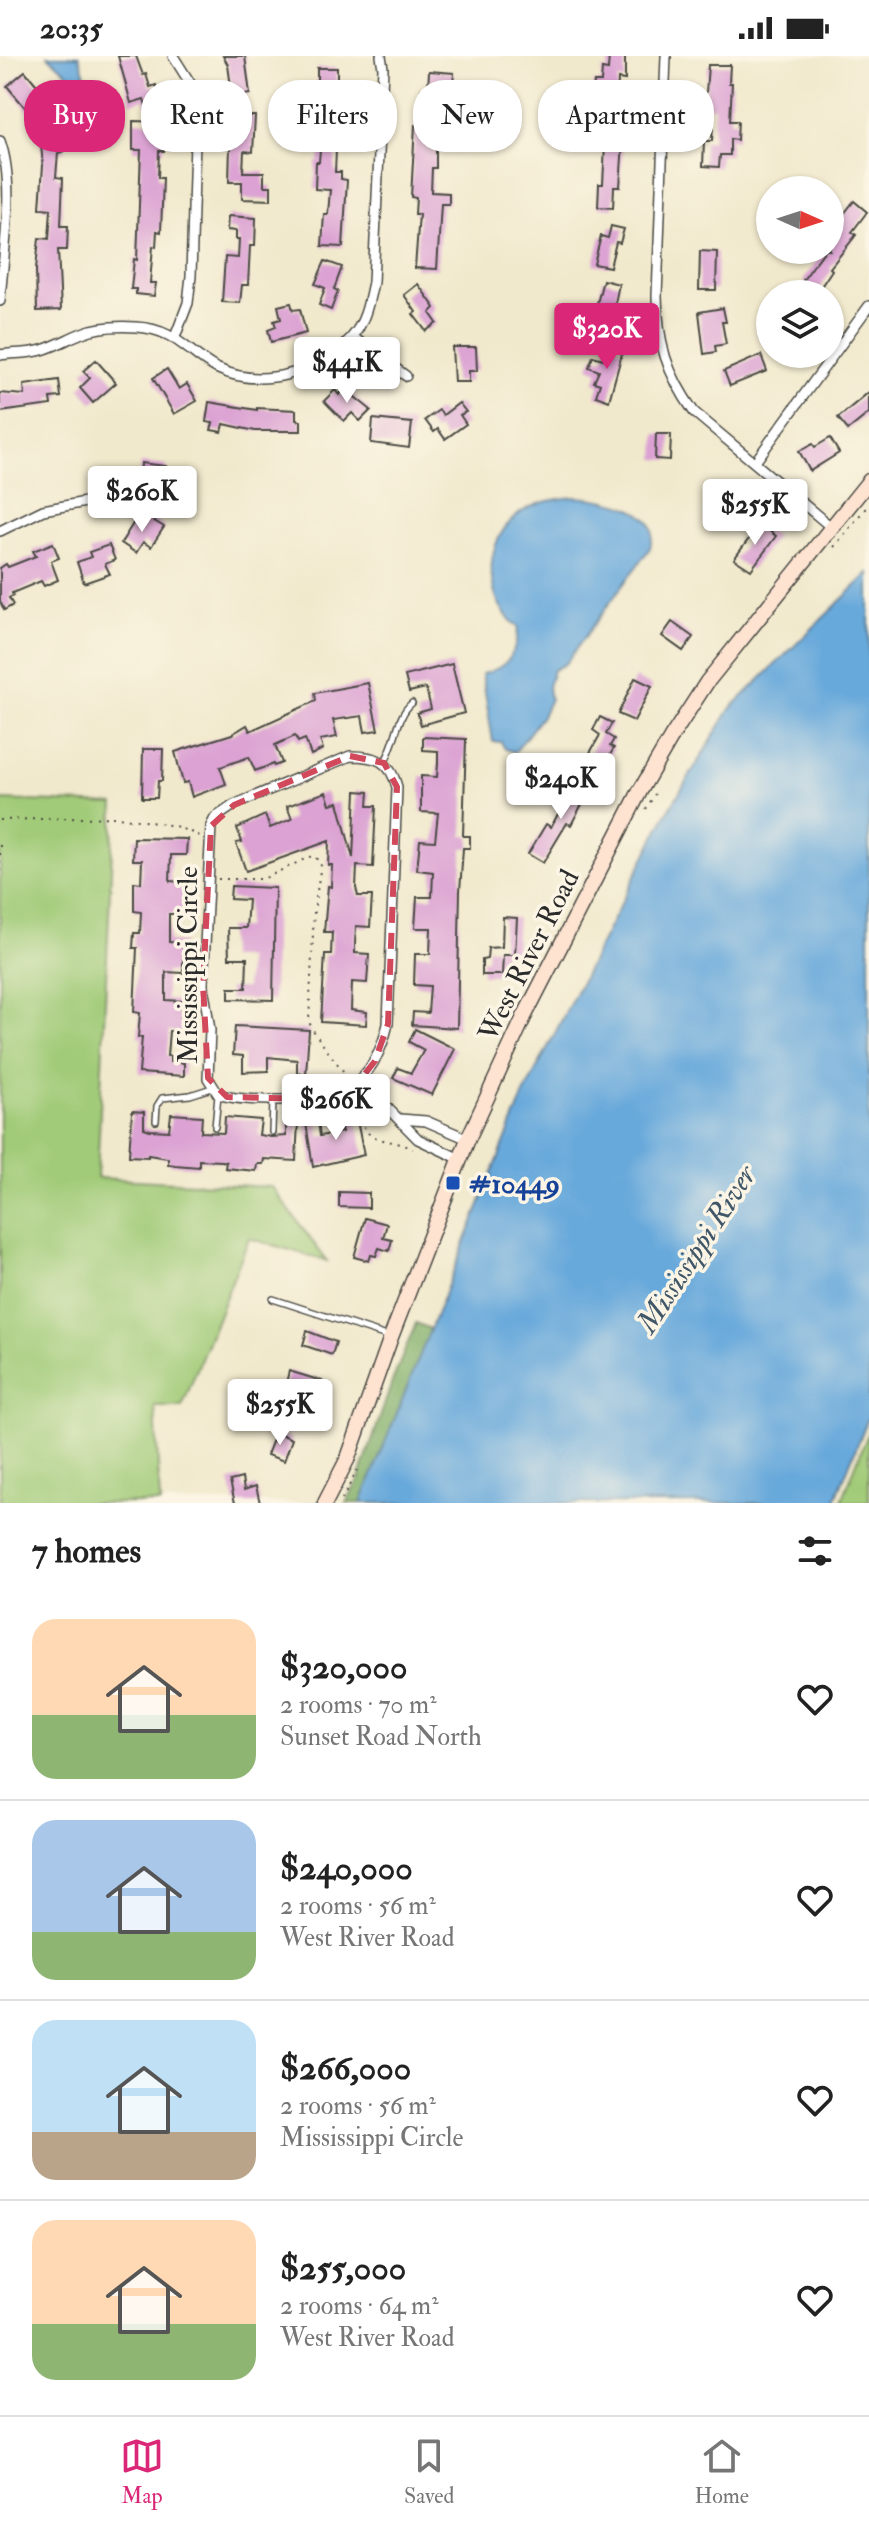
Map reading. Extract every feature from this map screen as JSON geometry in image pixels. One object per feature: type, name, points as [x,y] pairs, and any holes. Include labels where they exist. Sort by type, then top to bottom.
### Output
[{"type":"street","points":[[173,56],[192,86],[197,120],[191,276],[188,303],[175,337]]},
{"type":"street","points":[[0,355],[41,350],[84,331],[105,327],[140,327],[175,337],[216,368],[258,377],[293,375],[321,362],[353,337],[367,311],[373,282],[383,68],[381,56]]},
{"type":"street","points":[[666,56],[657,328],[664,360],[694,412],[831,527]]},
{"type":"street","points":[[0,141],[7,160],[8,182],[0,301]]},
{"type":"street","points":[[755,462],[869,306]]},
{"type":"street","points":[[353,337],[406,376]]},
{"type":"street","name":"West River Road","points":[[325,1503],[348,1458],[468,1139],[544,976],[672,736],[707,682],[869,481]]},
{"type":"street","points":[[0,531],[43,510],[91,501]]},
{"type":"street","name":"Mississippi Circle","points":[[356,1083],[318,1099],[273,1100],[215,1091],[208,1063],[210,1030],[203,985],[209,836],[215,818],[222,811],[335,762],[350,756],[369,756],[384,763]]},
{"type":"street","points":[[384,763],[393,774],[397,787],[388,1024],[384,1043],[375,1061],[356,1083],[400,1119],[418,1139],[460,1159]]},
{"type":"street","points":[[400,1119],[426,1121],[468,1139]]},
{"type":"lane","points":[[384,763],[396,741],[404,709],[412,703]]},
{"type":"lane","points":[[156,1121],[157,1106],[162,1098],[215,1091],[215,1127]]},
{"type":"lane","points":[[272,1132],[273,1100]]},
{"type":"lane","points":[[273,1299],[391,1337]]},
{"type":"path","points":[[827,555],[869,504]]},
{"type":"path","points":[[646,810],[660,785]]},
{"type":"path","points":[[0,820],[118,817],[175,826],[197,836],[209,836]]},
{"type":"path","points":[[0,845],[0,880]]},
{"type":"path","points":[[208,878],[263,879],[309,857],[318,859],[321,864],[315,899],[311,1030],[356,1083],[365,1131],[384,1142],[397,1140],[422,1153]]},
{"type":"path","points":[[341,1503],[361,1461]]},
{"type":"highlighted area","points":[[350,756],[384,763],[397,787],[388,1024],[375,1061],[360,1080],[318,1099],[227,1097],[208,1078],[203,985],[211,826],[234,805]]},
{"type":"green space","points":[[0,800],[114,804],[97,1178],[272,1187],[327,1261],[249,1238],[182,1407],[155,1407],[160,1503],[0,1503]]},
{"type":"green space","points":[[416,1323],[431,1329],[361,1503],[346,1503],[359,1479]]},
{"type":"green space","points":[[869,1431],[869,1503],[841,1503]]},
{"type":"water","points":[[48,56],[79,56],[86,80],[71,80]]},
{"type":"water","points":[[575,497],[615,503],[643,516],[652,528],[650,548],[565,664],[553,670],[548,687],[550,699],[542,716],[515,752],[505,749],[501,742],[493,742],[482,674],[498,668],[509,658],[518,627],[499,604],[494,590],[492,561],[495,546],[511,521],[525,510],[549,501]]},
{"type":"water","name":"Mississippi River","points":[[869,573],[869,1416],[834,1503],[361,1503],[524,1094],[667,813],[730,709]]},
{"type":"building","points":[[118,56],[136,56],[148,80],[141,80],[141,100],[131,103]]},
{"type":"building","points":[[223,56],[245,56],[248,80],[230,80]]},
{"type":"building","points":[[609,56],[625,56],[625,80],[601,80],[602,69],[608,70]]},
{"type":"building","points":[[708,65],[730,65],[730,121],[738,121],[737,140],[730,139],[730,155],[720,155],[719,167],[703,166],[704,152],[714,152],[714,80],[707,80]]},
{"type":"building","points":[[317,68],[337,68],[337,80],[317,80]]},
{"type":"building","points":[[25,71],[33,80],[24,80],[24,106],[7,86]]},
{"type":"building","points":[[429,71],[454,73],[453,80],[429,80]]},
{"type":"building","points":[[252,116],[255,116],[253,152]]},
{"type":"building","points":[[133,121],[141,121],[141,150],[133,150]]},
{"type":"building","points":[[141,150],[159,152],[158,178],[163,178],[161,232],[157,231],[156,247],[153,246],[150,283],[156,283],[154,296],[136,294],[136,289],[131,289],[134,259],[137,260]]},
{"type":"building","points":[[42,152],[62,152],[58,153],[56,177],[63,178],[61,226],[68,226],[67,250],[58,250],[61,310],[37,311],[39,238],[49,239],[51,209],[40,208]]},
{"type":"building","points":[[230,152],[244,152],[243,172],[264,172],[264,186],[271,186],[271,200],[242,199],[242,182],[229,182]]},
{"type":"building","points":[[320,152],[336,152],[335,172],[341,172],[341,179],[347,180],[343,247],[322,246],[324,214],[328,214],[330,190],[315,189],[316,162],[319,162]]},
{"type":"building","points":[[414,152],[436,152],[431,192],[449,193],[449,204],[441,204],[437,269],[415,268],[419,214],[415,214],[416,198],[411,197]]},
{"type":"building","points":[[605,152],[622,152],[620,187],[614,187],[613,208],[598,207],[599,184],[603,184]]},
{"type":"building","points":[[854,201],[867,212],[852,232],[856,235],[844,250],[844,214]]},
{"type":"building","points":[[228,216],[256,218],[255,246],[250,246],[248,285],[242,285],[240,303],[222,302],[225,257],[238,258],[239,239],[236,239],[236,231],[227,230]]},
{"type":"building","points":[[611,226],[624,229],[620,243],[616,242],[610,267],[594,264],[601,236],[608,238]]},
{"type":"building","points":[[700,251],[717,252],[716,290],[699,290]]},
{"type":"building","points":[[325,261],[342,267],[331,310],[319,305],[325,288],[315,284]]},
{"type":"building","points":[[815,264],[833,264],[825,280],[803,280]]},
{"type":"building","points":[[603,280],[619,284],[610,328],[592,323]]},
{"type":"building","points":[[418,284],[435,308],[430,313],[437,323],[426,331],[404,295]]},
{"type":"building","points":[[291,303],[293,310],[300,309],[306,333],[271,342],[268,330],[276,327],[274,321],[281,319],[278,306]]},
{"type":"building","points":[[723,308],[726,344],[715,346],[716,352],[704,354],[699,312]]},
{"type":"building","points":[[609,344],[623,350],[609,401],[596,396],[600,384],[594,382],[599,371],[589,367],[593,356],[603,359]]},
{"type":"building","points":[[452,347],[476,347],[477,371],[469,371],[469,382],[454,382]]},
{"type":"building","points":[[756,357],[756,368],[766,368],[767,371],[730,386],[724,371]]},
{"type":"building","points":[[96,360],[116,383],[93,403],[80,388],[90,378],[83,371]]},
{"type":"building","points":[[167,369],[179,389],[187,384],[197,401],[174,414],[153,378]]},
{"type":"building","points":[[59,380],[61,397],[50,398],[51,405],[0,412],[0,393],[25,395],[24,385]]},
{"type":"building","points":[[345,389],[371,410],[360,421],[352,413],[344,421],[324,401],[335,390],[339,395]]},
{"type":"building","points":[[869,392],[869,413],[848,430],[838,418]]},
{"type":"building","points":[[209,402],[257,410],[296,410],[301,431],[255,431],[224,424],[222,432],[211,430],[213,423],[206,422]]},
{"type":"building","points":[[459,403],[466,412],[460,415],[466,424],[445,439],[438,429],[434,432],[425,420],[439,410],[443,415]]},
{"type":"building","points":[[373,419],[412,423],[409,448],[371,443]]},
{"type":"building","points":[[656,434],[671,434],[670,460],[655,459]]},
{"type":"building","points":[[830,438],[839,453],[810,471],[799,451],[813,444],[815,447]]},
{"type":"building","points":[[141,463],[166,466],[164,484],[172,486],[171,497],[162,496],[161,506],[138,504]]},
{"type":"building","points":[[146,516],[164,527],[151,547],[143,542],[136,553],[121,543],[134,522],[140,525]]},
{"type":"building","points":[[760,524],[776,536],[751,570],[734,559]]},
{"type":"building","points":[[53,543],[59,558],[51,561],[58,580],[44,586],[41,581],[12,593],[13,596],[9,598],[13,605],[4,610],[0,601],[0,568],[36,556],[33,551]]},
{"type":"building","points":[[109,545],[115,560],[105,564],[110,574],[84,583],[77,562],[91,557],[89,552]]},
{"type":"building","points":[[672,622],[693,637],[683,651],[662,636]]},
{"type":"building","points":[[452,664],[464,713],[421,725],[417,713],[431,709],[426,688],[409,692],[405,676]]},
{"type":"building","points":[[635,678],[652,686],[634,721],[618,714]]},
{"type":"building","points":[[368,683],[378,730],[365,732],[362,716],[333,720],[337,737],[320,740],[323,749],[311,755],[305,739],[298,742],[295,736],[275,745],[282,763],[255,771],[249,757],[220,767],[226,784],[192,797],[188,782],[183,783],[175,752],[232,734],[247,725],[250,731],[316,701],[315,693]]},
{"type":"building","points":[[600,717],[612,723],[606,734],[614,739],[610,746],[614,748],[603,767],[587,758],[600,735],[593,730]]},
{"type":"building","points":[[423,737],[466,739],[463,836],[470,836],[470,848],[463,848],[457,1028],[412,1025],[413,1012],[428,1013],[430,986],[414,985],[415,954],[430,954],[431,928],[415,928],[417,897],[432,897],[433,872],[417,870],[420,840],[435,841],[438,813],[421,812],[421,776],[437,777],[438,763],[438,751],[423,750]]},
{"type":"building","points":[[143,749],[163,749],[162,781],[158,781],[157,798],[142,798]]},
{"type":"building","points":[[578,777],[592,785],[571,825],[567,823],[543,863],[528,854],[546,824],[551,827]]},
{"type":"building","points":[[356,791],[369,792],[368,806],[376,806],[373,867],[357,866],[358,896],[372,896],[370,927],[356,926],[355,953],[369,954],[367,983],[352,982],[351,1010],[367,1012],[366,1025],[321,1022],[325,954],[331,954],[332,932],[324,932],[328,886],[331,887],[329,841],[246,871],[236,843],[242,842],[237,828],[265,815],[270,828],[292,819],[287,806],[326,792],[330,804],[338,802],[353,858]]},
{"type":"building","points":[[134,838],[187,839],[186,855],[171,855],[170,881],[185,882],[184,914],[169,914],[169,942],[183,943],[183,973],[166,972],[166,1000],[182,1001],[181,1019],[186,1019],[185,1033],[169,1031],[167,1056],[170,1056],[170,1062],[184,1063],[184,1076],[139,1073],[142,1037],[138,1037],[140,1013],[134,1012],[137,948],[133,948],[134,933],[140,933],[141,912],[134,911],[134,882],[141,883],[142,860],[133,860]]},
{"type":"building","points":[[231,886],[275,888],[273,1000],[229,999],[229,988],[246,988],[247,958],[229,958],[228,928],[246,928],[248,900],[230,899]]},
{"type":"building","points":[[503,917],[517,918],[515,955],[503,955],[502,975],[482,975],[482,960],[487,959],[488,948],[502,947]]},
{"type":"building","points":[[235,1026],[309,1030],[306,1074],[297,1073],[297,1060],[268,1057],[268,1071],[243,1072],[243,1056],[233,1055]]},
{"type":"building","points":[[415,1029],[455,1049],[432,1095],[393,1078],[398,1068],[411,1073],[424,1050],[409,1042]]},
{"type":"building","points":[[132,1111],[144,1112],[144,1128],[150,1130],[169,1131],[171,1114],[202,1116],[201,1132],[224,1133],[225,1117],[261,1120],[259,1135],[271,1137],[286,1136],[286,1122],[298,1122],[296,1161],[264,1159],[263,1164],[257,1164],[256,1171],[225,1168],[226,1162],[222,1161],[199,1160],[199,1167],[168,1164],[168,1158],[129,1156]]},
{"type":"building","points":[[355,1111],[364,1155],[313,1167],[306,1123],[318,1121],[320,1136],[342,1132],[338,1115]]},
{"type":"building","points":[[339,1192],[369,1193],[369,1208],[339,1207]]},
{"type":"building","points":[[365,1218],[387,1224],[383,1238],[392,1240],[389,1251],[379,1248],[376,1256],[371,1255],[369,1261],[354,1257]]},
{"type":"building","points":[[307,1331],[336,1342],[332,1355],[303,1345]]},
{"type":"building","points":[[289,1371],[322,1381],[317,1399],[284,1391]]},
{"type":"building","points":[[276,1432],[292,1439],[284,1461],[267,1455]]},
{"type":"building","points":[[242,1478],[244,1490],[256,1486],[260,1503],[235,1503],[230,1481]]},
{"type":"place","name":"#10449","points":[[453,1183]]}]
